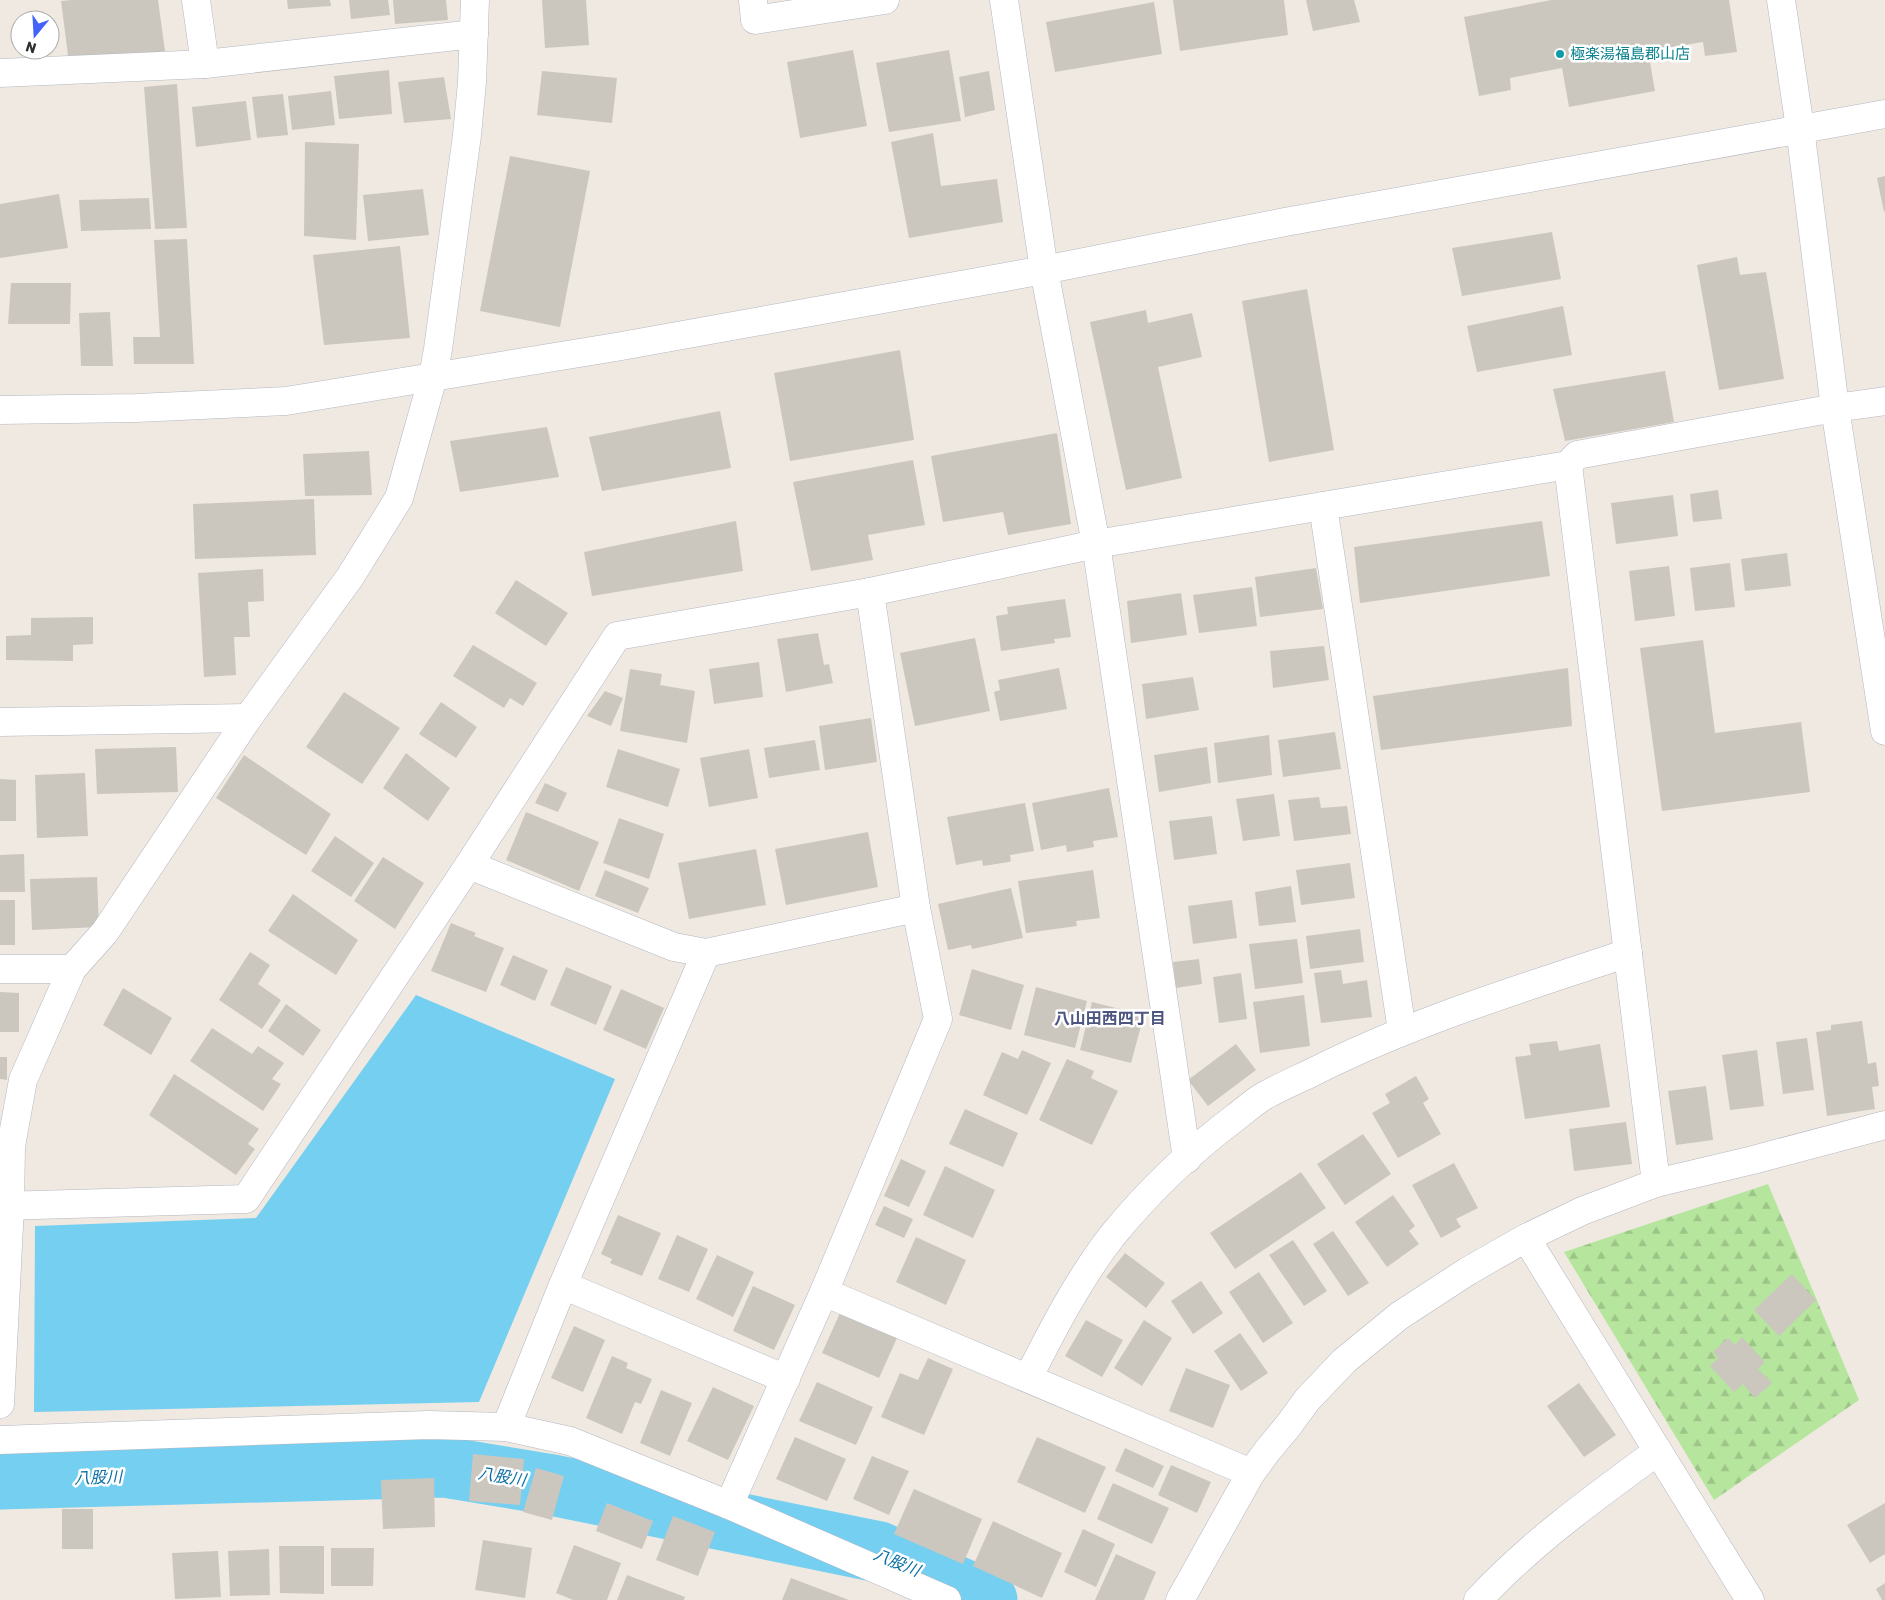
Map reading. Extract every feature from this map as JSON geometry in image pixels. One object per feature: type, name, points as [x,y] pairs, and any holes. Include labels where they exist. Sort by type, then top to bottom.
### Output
[{"type":"street","points":[[196,0],[205,64]]},
{"type":"street","points":[[0,1404],[5,1206],[11,1146],[23,1080],[72,969],[105,932],[248,718],[350,577],[399,498],[438,349],[472,82],[475,0]]},
{"type":"street","points":[[753,0],[755,20],[885,0]]},
{"type":"street","points":[[1004,0],[1044,270],[1096,544],[1187,1159]]},
{"type":"street","points":[[1781,0],[1791,78],[1800,128],[1835,408],[1879,656],[1885,732]]},
{"type":"street","points":[[0,72],[205,64],[474,34]]},
{"type":"street","points":[[0,410],[137,408],[286,401],[616,347],[1044,270],[1285,222],[1885,114]]},
{"type":"street","points":[[5,1206],[246,1198],[470,865],[617,636],[870,592],[1096,544],[1568,465],[1577,455],[1835,408],[1885,401]]},
{"type":"street","points":[[1568,465],[1656,1183]]},
{"type":"street","points":[[1323,506],[1402,1031]]},
{"type":"street","points":[[729,1505],[824,1292],[938,1019],[916,908],[870,592]]},
{"type":"street","points":[[0,722],[248,718]]},
{"type":"street","points":[[470,865],[674,947],[706,953],[916,908]]},
{"type":"street","points":[[506,1427],[563,1285],[706,953]]},
{"type":"street","points":[[1028,1378],[1078,1285],[1112,1236],[1150,1195],[1218,1130],[1263,1097],[1339,1058],[1402,1031],[1475,1004],[1628,953]]},
{"type":"street","points":[[0,969],[72,969]]},
{"type":"street","points":[[1180,1600],[1251,1473],[1307,1400],[1344,1361],[1399,1316],[1468,1271],[1526,1238],[1582,1211],[1656,1183],[1753,1160],[1885,1125]]},
{"type":"street","points":[[1526,1238],[1750,1600]]},
{"type":"street","points":[[563,1285],[786,1379]]},
{"type":"street","points":[[824,1292],[1251,1473]]},
{"type":"street","points":[[0,1440],[428,1425],[506,1427],[570,1441],[729,1505],[947,1600]]},
{"type":"street","points":[[1478,1600],[1540,1541],[1658,1451]]},
{"type":"green space","points":[[1768,1184],[1859,1400],[1714,1500],[1564,1252]]},
{"type":"water","points":[[416,995],[615,1079],[479,1402],[34,1412],[35,1226],[256,1218]]},
{"type":"building","points":[[158,0],[165,51],[69,63],[61,1]]},
{"type":"building","points":[[287,0],[330,0],[331,6],[288,9]]},
{"type":"building","points":[[349,0],[388,0],[390,15],[351,19]]},
{"type":"building","points":[[393,0],[446,0],[448,20],[395,24]]},
{"type":"building","points":[[542,0],[586,0],[589,45],[545,48]]},
{"type":"building","points":[[1173,0],[1284,0],[1288,35],[1180,51]]},
{"type":"building","points":[[1306,0],[1354,0],[1360,22],[1313,31]]},
{"type":"building","name":"極楽湯福島郡山店","points":[[1551,0],[1729,0],[1737,52],[1705,56],[1703,42],[1648,51],[1655,91],[1569,107],[1562,68],[1510,78],[1511,90],[1479,96],[1464,17]]},
{"type":"building","points":[[1154,2],[1162,54],[1055,72],[1046,22]]},
{"type":"building","points":[[853,50],[867,126],[800,138],[787,62]]},
{"type":"building","points":[[949,50],[961,121],[889,132],[876,63]]},
{"type":"building","points":[[389,70],[392,114],[339,119],[334,76]]},
{"type":"building","points":[[542,71],[617,78],[612,123],[537,115]]},
{"type":"building","points":[[989,71],[995,110],[965,117],[959,77]]},
{"type":"building","points":[[444,77],[451,119],[404,123],[398,82]]},
{"type":"building","points":[[177,84],[187,228],[155,229],[144,87]]},
{"type":"building","points":[[331,91],[335,125],[292,130],[288,96]]},
{"type":"building","points":[[283,94],[288,135],[257,138],[252,97]]},
{"type":"building","points":[[246,101],[251,140],[196,147],[192,107]]},
{"type":"building","points":[[933,133],[941,186],[997,179],[1003,222],[909,238],[891,142]]},
{"type":"building","points":[[305,142],[359,144],[356,240],[304,236]]},
{"type":"building","points":[[510,156],[590,171],[560,327],[480,311]]},
{"type":"building","points":[[1885,176],[1885,211],[1884,212],[1877,178]]},
{"type":"building","points":[[423,189],[429,235],[368,241],[363,195]]},
{"type":"building","points":[[59,194],[68,248],[0,258],[0,204]]},
{"type":"building","points":[[149,198],[151,229],[81,231],[79,200]]},
{"type":"building","points":[[1552,232],[1561,279],[1462,296],[1452,248]]},
{"type":"building","points":[[187,239],[194,364],[134,364],[133,337],[160,337],[154,240]]},
{"type":"building","points":[[400,246],[410,338],[324,345],[313,255]]},
{"type":"building","points":[[1737,257],[1740,275],[1766,272],[1784,379],[1719,390],[1697,265]]},
{"type":"building","points":[[11,283],[71,283],[70,324],[8,324]]},
{"type":"building","points":[[1307,289],[1334,450],[1269,462],[1242,301]]},
{"type":"building","points":[[1563,306],[1572,355],[1477,372],[1467,326]]},
{"type":"building","points":[[1146,310],[1148,323],[1192,313],[1202,357],[1158,367],[1182,478],[1126,490],[1090,322]]},
{"type":"building","points":[[110,312],[113,366],[81,366],[79,313]]},
{"type":"building","points":[[900,350],[914,440],[790,461],[774,373]]},
{"type":"building","points":[[1665,371],[1674,422],[1565,441],[1553,389]]},
{"type":"building","points":[[720,411],[731,468],[602,491],[589,437]]},
{"type":"building","points":[[547,427],[559,477],[460,492],[450,441]]},
{"type":"building","points":[[1057,433],[1071,524],[1008,535],[1003,512],[943,522],[931,456]]},
{"type":"building","points":[[369,451],[372,495],[305,496],[303,454]]},
{"type":"building","points":[[913,460],[925,525],[868,535],[873,560],[811,571],[793,482]]},
{"type":"building","points":[[1718,490],[1722,519],[1693,522],[1690,494]]},
{"type":"building","points":[[1673,495],[1678,536],[1616,544],[1611,503]]},
{"type":"building","points":[[314,499],[316,555],[195,559],[193,504]]},
{"type":"building","points":[[736,521],[743,571],[592,596],[584,552]]},
{"type":"building","points":[[1542,521],[1550,576],[1360,603],[1354,547]]},
{"type":"building","points":[[1787,553],[1791,586],[1745,591],[1741,559]]},
{"type":"building","points":[[1730,563],[1735,607],[1695,611],[1690,568]]},
{"type":"building","points":[[1669,566],[1675,616],[1635,621],[1629,571]]},
{"type":"building","points":[[1316,568],[1323,609],[1260,617],[1255,577]]},
{"type":"building","points":[[263,569],[264,601],[248,602],[250,637],[234,637],[236,675],[204,677],[198,573]]},
{"type":"building","points":[[516,580],[568,613],[546,646],[495,613]]},
{"type":"building","points":[[1252,587],[1257,626],[1199,633],[1193,595]]},
{"type":"building","points":[[1181,593],[1187,635],[1131,643],[1127,601]]},
{"type":"building","points":[[1065,599],[1071,637],[1054,639],[1055,643],[1001,651],[996,616],[1008,614],[1007,607]]},
{"type":"building","points":[[93,617],[93,644],[73,645],[73,661],[6,660],[6,636],[31,635],[31,618]]},
{"type":"building","points":[[818,633],[824,665],[829,664],[833,683],[786,692],[777,639]]},
{"type":"building","points":[[975,638],[990,711],[915,726],[900,653]]},
{"type":"building","points":[[1703,640],[1715,733],[1801,722],[1810,792],[1662,811],[1640,648]]},
{"type":"building","points":[[473,645],[537,683],[523,706],[510,698],[504,708],[453,676]]},
{"type":"building","points":[[1324,646],[1329,680],[1273,688],[1270,651]]},
{"type":"building","points":[[759,662],[763,697],[714,704],[709,669]]},
{"type":"building","points":[[1059,668],[1067,709],[1000,721],[994,692],[1000,690],[998,680]]},
{"type":"building","points":[[1568,668],[1572,726],[1381,750],[1373,696]]},
{"type":"building","points":[[630,669],[662,674],[660,685],[695,691],[687,743],[620,731]]},
{"type":"building","points":[[1193,677],[1199,710],[1146,719],[1142,684]]},
{"type":"building","points":[[605,691],[623,698],[611,726],[587,716]]},
{"type":"building","points":[[344,692],[400,728],[362,784],[306,747]]},
{"type":"building","points":[[441,702],[477,727],[456,758],[419,734]]},
{"type":"building","points":[[871,718],[877,762],[825,770],[819,726]]},
{"type":"building","points":[[1335,732],[1341,769],[1283,777],[1278,740]]},
{"type":"building","points":[[1269,735],[1272,775],[1218,783],[1214,743]]},
{"type":"building","points":[[815,740],[820,770],[769,778],[764,748]]},
{"type":"building","points":[[176,747],[178,792],[97,794],[95,749]]},
{"type":"building","points":[[1207,747],[1211,783],[1159,792],[1154,755]]},
{"type":"building","points":[[618,749],[680,769],[668,807],[606,787]]},
{"type":"building","points":[[749,749],[758,798],[709,807],[700,758]]},
{"type":"building","points":[[406,753],[450,788],[428,821],[383,788]]},
{"type":"building","points":[[244,755],[331,814],[306,855],[216,798]]},
{"type":"building","points":[[85,773],[88,836],[37,838],[35,775]]},
{"type":"building","points":[[0,779],[16,780],[16,821],[0,821]]},
{"type":"building","points":[[545,783],[567,793],[558,812],[535,803]]},
{"type":"building","points":[[1109,788],[1118,837],[1093,841],[1094,847],[1067,852],[1066,845],[1041,850],[1032,803]]},
{"type":"building","points":[[1274,794],[1280,836],[1243,841],[1236,799]]},
{"type":"building","points":[[1319,797],[1321,808],[1347,806],[1351,834],[1294,841],[1288,800]]},
{"type":"building","points":[[1025,803],[1034,851],[1010,855],[1011,861],[1009,862],[983,866],[982,860],[956,865],[947,817]]},
{"type":"building","points":[[526,812],[599,842],[579,891],[506,860]]},
{"type":"building","points":[[1212,816],[1217,854],[1174,860],[1169,821]]},
{"type":"building","points":[[619,818],[664,834],[649,879],[603,863]]},
{"type":"building","points":[[868,832],[878,887],[786,905],[775,849]]},
{"type":"building","points":[[335,836],[374,863],[351,897],[311,871]]},
{"type":"building","points":[[756,849],[766,905],[689,919],[678,863]]},
{"type":"building","points":[[24,854],[25,892],[0,892],[0,855]]},
{"type":"building","points":[[383,857],[424,883],[395,929],[354,901]]},
{"type":"building","points":[[1350,863],[1355,898],[1301,905],[1296,870]]},
{"type":"building","points":[[605,870],[649,888],[638,913],[595,896]]},
{"type":"building","points":[[1093,870],[1100,918],[1076,921],[1077,926],[1026,933],[1018,881]]},
{"type":"building","points":[[97,877],[99,927],[32,930],[30,879]]},
{"type":"building","points":[[1291,886],[1296,922],[1259,926],[1255,892]]},
{"type":"building","points":[[1011,888],[1023,938],[972,949],[971,945],[948,950],[938,904]]},
{"type":"building","points":[[293,894],[358,940],[336,975],[268,931]]},
{"type":"building","points":[[0,900],[15,900],[15,945],[0,945]]},
{"type":"building","points":[[1232,900],[1237,938],[1193,944],[1188,906]]},
{"type":"building","points":[[451,923],[476,933],[474,936],[504,948],[486,992],[431,971]]},
{"type":"building","points":[[1360,929],[1364,962],[1310,969],[1306,936]]},
{"type":"building","points":[[1297,939],[1303,983],[1255,989],[1249,944]]},
{"type":"building","points":[[250,952],[270,965],[258,984],[281,1000],[262,1029],[219,1000]]},
{"type":"building","points":[[513,955],[548,970],[535,1001],[500,985]]},
{"type":"building","points":[[1199,959],[1202,984],[1176,988],[1173,962]]},
{"type":"building","points":[[566,967],[612,986],[596,1025],[550,1005]]},
{"type":"building","points":[[972,969],[1024,985],[1011,1030],[959,1015]]},
{"type":"building","points":[[1341,970],[1343,984],[1367,980],[1372,1017],[1321,1023],[1314,973]]},
{"type":"building","points":[[1241,973],[1247,1019],[1219,1023],[1213,977]]},
{"type":"building","points":[[1036,987],[1087,1001],[1075,1048],[1024,1035]]},
{"type":"building","points":[[123,988],[172,1018],[151,1055],[103,1025]]},
{"type":"building","points":[[621,989],[664,1008],[646,1049],[603,1030]]},
{"type":"building","points":[[0,992],[19,993],[19,1032],[0,1032]]},
{"type":"building","points":[[1304,995],[1310,1046],[1260,1053],[1253,1002]]},
{"type":"building","points":[[1092,1002],[1144,1015],[1131,1063],[1080,1050]]},
{"type":"building","points":[[286,1004],[321,1030],[303,1056],[268,1031]]},
{"type":"building","points":[[1862,1021],[1868,1064],[1876,1062],[1879,1086],[1872,1087],[1875,1109],[1827,1116],[1816,1032],[1831,1030],[1831,1025]]},
{"type":"building","points":[[212,1028],[252,1054],[258,1046],[284,1063],[272,1079],[281,1084],[263,1111],[190,1061]]},
{"type":"building","points":[[1807,1038],[1814,1090],[1783,1094],[1776,1042]]},
{"type":"building","points":[[1557,1041],[1559,1051],[1600,1044],[1610,1107],[1525,1119],[1515,1057],[1531,1055],[1529,1044]]},
{"type":"building","points":[[1236,1044],[1256,1070],[1208,1106],[1188,1080]]},
{"type":"building","points":[[1022,1050],[1051,1063],[1027,1115],[983,1095],[1002,1052],[1018,1059]]},
{"type":"building","points":[[1757,1050],[1764,1106],[1730,1110],[1722,1055]]},
{"type":"building","points":[[0,1057],[7,1057],[7,1080],[0,1079]]},
{"type":"building","points":[[1067,1059],[1094,1071],[1091,1078],[1118,1091],[1092,1145],[1039,1120]]},
{"type":"building","points":[[174,1074],[259,1129],[248,1144],[255,1149],[236,1175],[149,1115]]},
{"type":"building","points":[[1416,1076],[1429,1099],[1423,1103],[1441,1134],[1398,1158],[1372,1113],[1390,1103],[1385,1094]]},
{"type":"building","points":[[1706,1086],[1713,1140],[1676,1145],[1668,1091]]},
{"type":"building","points":[[965,1109],[1018,1133],[1003,1167],[949,1144]]},
{"type":"building","points":[[1626,1122],[1632,1164],[1574,1171],[1569,1129]]},
{"type":"building","points":[[1363,1134],[1391,1174],[1345,1205],[1317,1164]]},
{"type":"building","points":[[901,1159],[926,1171],[909,1207],[884,1196]]},
{"type":"building","points":[[1454,1163],[1478,1208],[1456,1219],[1461,1227],[1441,1238],[1412,1185]]},
{"type":"building","points":[[945,1166],[995,1190],[973,1238],[923,1215]]},
{"type":"building","points":[[1301,1172],[1326,1208],[1235,1269],[1210,1233]]},
{"type":"building","points":[[1393,1195],[1415,1226],[1409,1231],[1419,1244],[1387,1267],[1355,1222]]},
{"type":"building","points":[[884,1206],[913,1219],[904,1238],[875,1225]]},
{"type":"building","points":[[618,1215],[661,1233],[642,1276],[610,1263],[612,1259],[601,1254]]},
{"type":"building","points":[[1333,1231],[1369,1283],[1348,1296],[1313,1244]]},
{"type":"building","points":[[677,1235],[708,1249],[689,1292],[658,1279]]},
{"type":"building","points":[[916,1237],[966,1260],[946,1305],[896,1282]]},
{"type":"building","points":[[1293,1240],[1327,1291],[1304,1306],[1269,1255]]},
{"type":"building","points":[[1125,1253],[1165,1283],[1146,1308],[1106,1277]]},
{"type":"building","points":[[717,1255],[754,1272],[733,1317],[696,1299]]},
{"type":"building","points":[[1259,1272],[1293,1323],[1263,1343],[1229,1292]]},
{"type":"building","points":[[1792,1274],[1816,1300],[1779,1336],[1754,1310]]},
{"type":"building","points":[[1201,1281],[1223,1313],[1193,1334],[1171,1301]]},
{"type":"building","points":[[753,1286],[795,1305],[774,1350],[733,1331]]},
{"type":"building","points":[[840,1313],[897,1338],[879,1378],[822,1353]]},
{"type":"building","points":[[1086,1320],[1123,1340],[1102,1377],[1065,1356]]},
{"type":"building","points":[[1144,1320],[1172,1338],[1142,1386],[1114,1368]]},
{"type":"building","points":[[574,1326],[605,1340],[583,1392],[551,1378]]},
{"type":"building","points":[[1240,1333],[1268,1373],[1241,1391],[1214,1351]]},
{"type":"building","points":[[1742,1337],[1765,1362],[1758,1369],[1772,1383],[1755,1398],[1743,1384],[1734,1392],[1710,1366],[1718,1358],[1713,1352],[1728,1338],[1735,1345]]},
{"type":"building","points":[[612,1356],[628,1363],[626,1368],[652,1379],[641,1404],[635,1402],[622,1434],[586,1418]]},
{"type":"building","points":[[928,1358],[953,1369],[924,1435],[881,1417],[900,1373],[918,1380]]},
{"type":"building","points":[[1186,1368],[1230,1385],[1213,1428],[1169,1411]]},
{"type":"building","points":[[817,1382],[873,1407],[856,1445],[799,1421]]},
{"type":"building","points":[[1579,1383],[1616,1435],[1584,1457],[1547,1406]]},
{"type":"building","points":[[713,1387],[754,1406],[728,1460],[687,1441]]},
{"type":"building","points":[[661,1390],[692,1403],[670,1456],[640,1443]]},
{"type":"building","points":[[795,1437],[846,1459],[827,1501],[776,1479]]},
{"type":"building","points":[[1037,1437],[1106,1467],[1085,1513],[1017,1482]]},
{"type":"building","points":[[1125,1448],[1164,1466],[1153,1488],[1115,1471]]},
{"type":"building","points":[[473,1454],[524,1459],[520,1505],[469,1501]]},
{"type":"building","points":[[872,1456],[909,1471],[889,1515],[853,1499]]},
{"type":"building","points":[[1171,1465],[1211,1482],[1197,1513],[1158,1495]]},
{"type":"building","points":[[536,1468],[564,1476],[552,1520],[523,1512]]},
{"type":"building","points":[[434,1478],[435,1527],[383,1529],[381,1480]]},
{"type":"building","points":[[1113,1483],[1169,1508],[1152,1544],[1097,1519]]},
{"type":"building","points":[[914,1489],[982,1519],[963,1564],[894,1534]]},
{"type":"building","points":[[607,1503],[653,1521],[642,1549],[596,1531]]},
{"type":"building","points":[[1885,1503],[1885,1554],[1870,1563],[1847,1525]]},
{"type":"building","points":[[62,1509],[93,1509],[93,1549],[62,1549]]},
{"type":"building","points":[[673,1516],[715,1532],[698,1576],[656,1560]]},
{"type":"building","points":[[993,1521],[1062,1553],[1042,1598],[973,1566]]},
{"type":"building","points":[[1083,1529],[1115,1544],[1096,1587],[1064,1572]]},
{"type":"building","points":[[483,1540],[532,1548],[525,1598],[475,1590]]},
{"type":"building","points":[[574,1545],[621,1563],[607,1600],[573,1600],[556,1593]]},
{"type":"building","points":[[279,1546],[324,1546],[324,1594],[280,1593]]},
{"type":"building","points":[[331,1548],[374,1548],[373,1586],[331,1586]]},
{"type":"building","points":[[269,1549],[270,1595],[230,1596],[228,1551]]},
{"type":"building","points":[[218,1551],[221,1597],[175,1599],[172,1553]]},
{"type":"building","points":[[1116,1554],[1156,1572],[1144,1600],[1095,1600]]},
{"type":"building","points":[[627,1575],[685,1597],[684,1600],[617,1600]]},
{"type":"building","points":[[791,1578],[849,1600],[782,1600]]},
{"type":"building","points":[[1885,1583],[1885,1600],[1882,1600],[1876,1589]]},
{"type":"waterway","name":"八股川","points":[[0,1479],[444,1467],[547,1484],[879,1552],[987,1600]]},
{"type":"place","name":"極楽湯福島郡山店","points":[[1560,54]]},
{"type":"district","name":"八山田西四丁目","points":[[1110,1018]]}]
